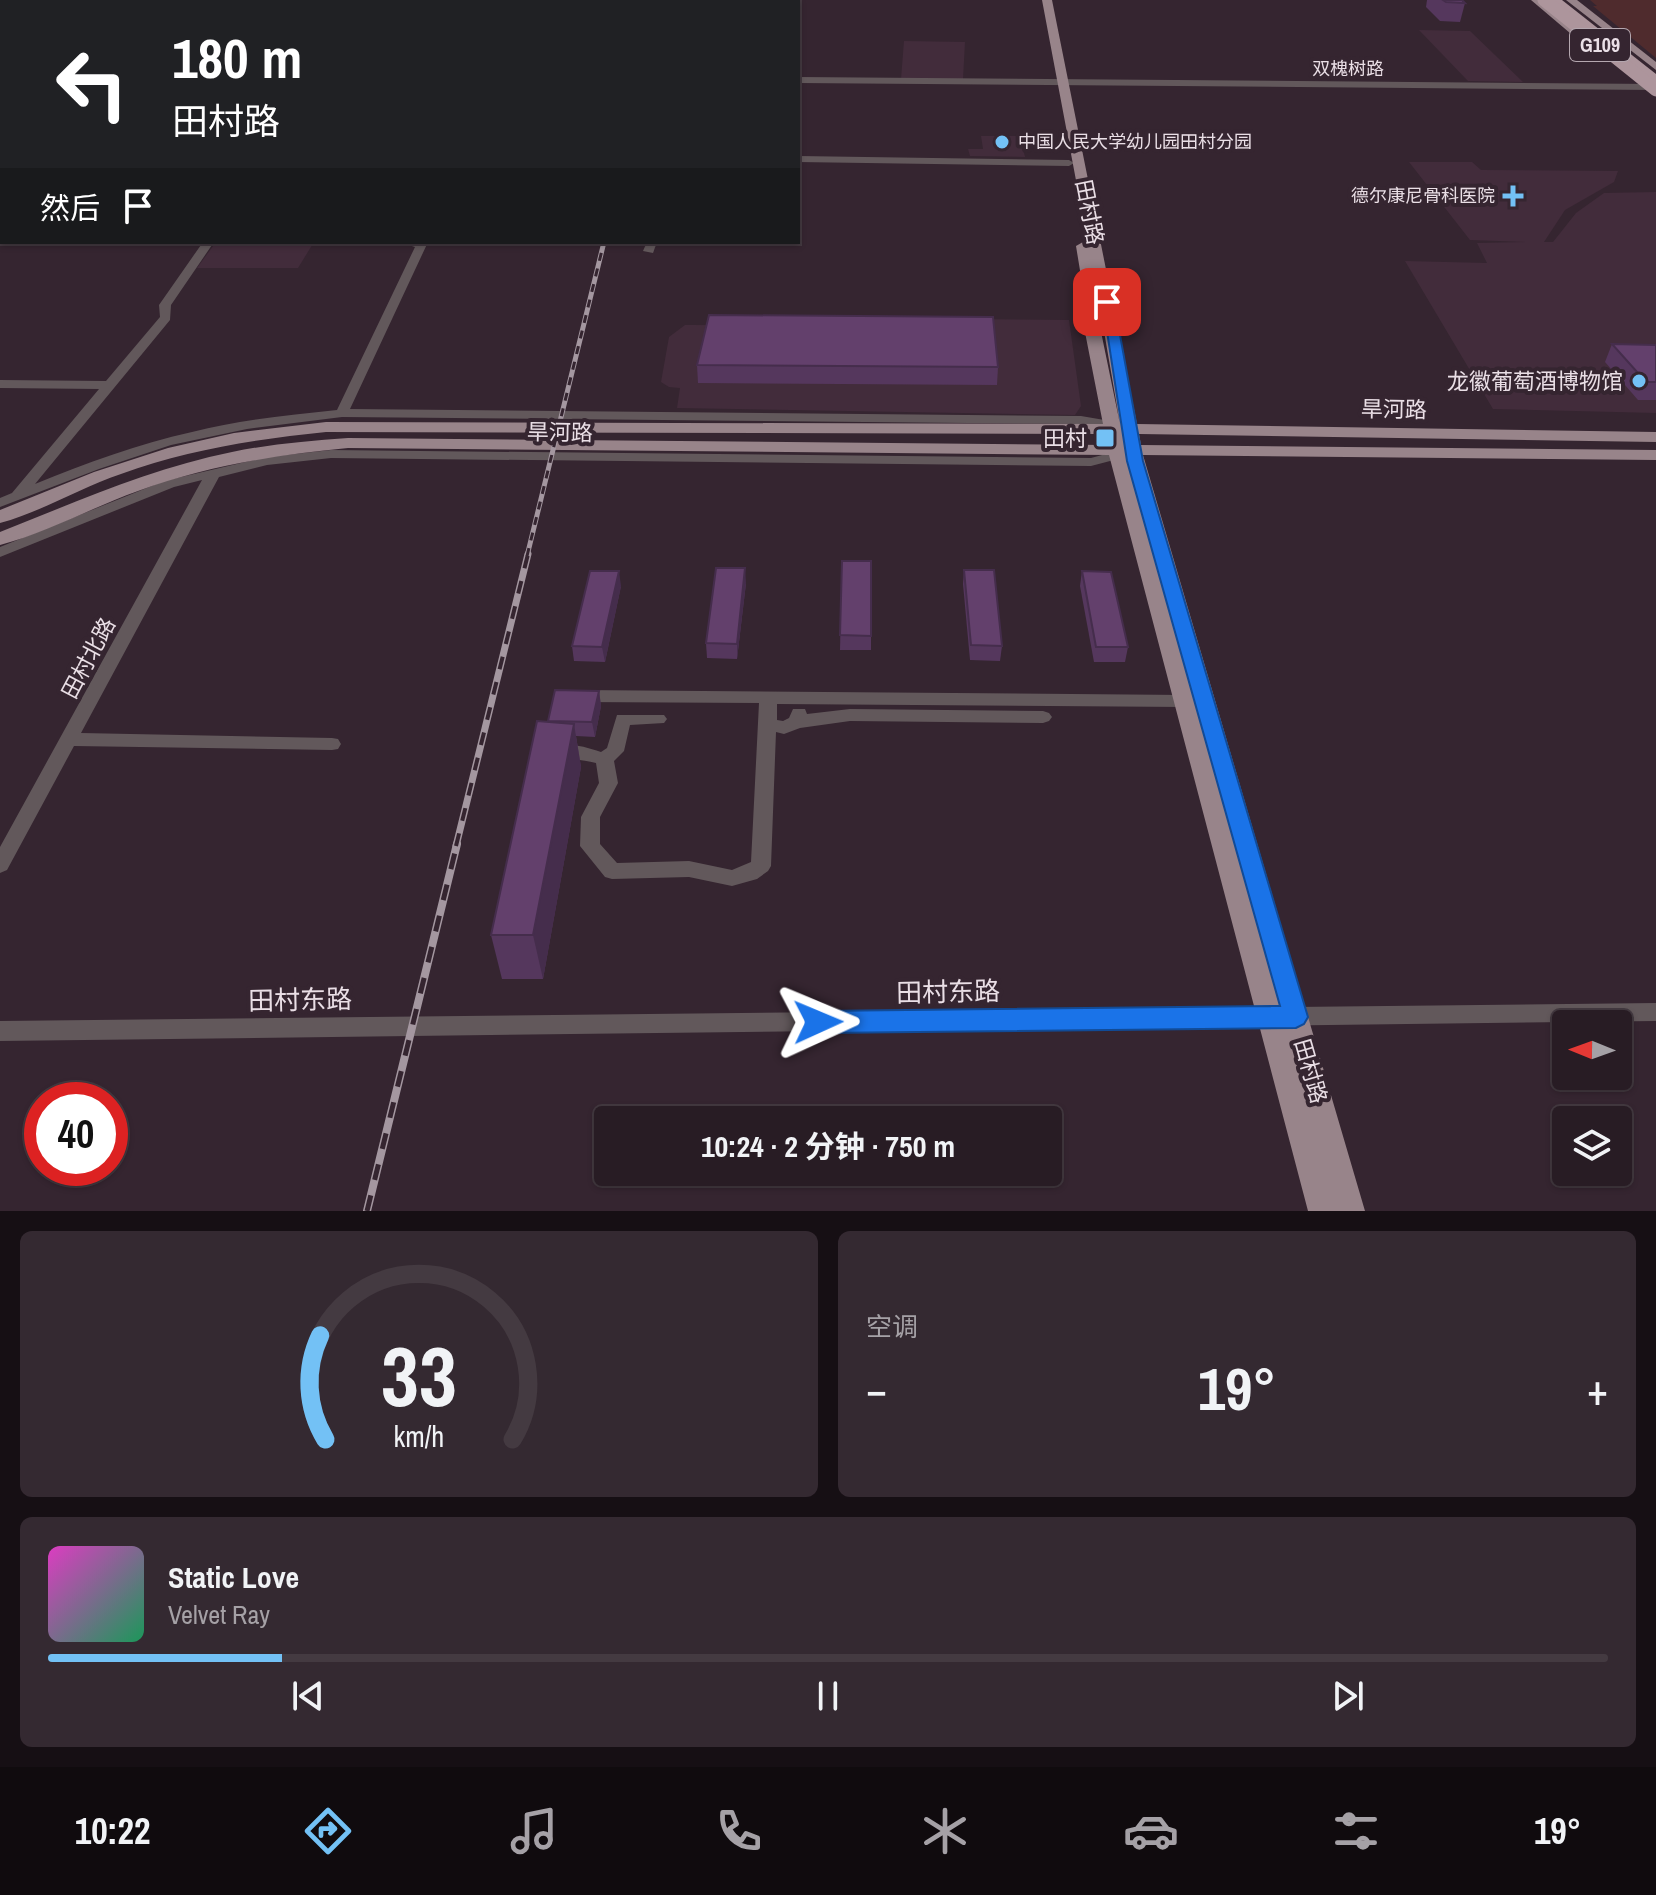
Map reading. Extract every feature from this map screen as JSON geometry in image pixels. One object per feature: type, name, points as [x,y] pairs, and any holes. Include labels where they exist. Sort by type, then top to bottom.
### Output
[{"type":"highway","name":"G109","points":[[1544,0],[1652,88]]},
{"type":"highway","name":"G109","points":[[1555,0],[1656,80]]},
{"type":"main road","name":"田村路","points":[[1038,0],[1059,83],[1120,440],[1159,552],[1282,1016],[1323,1211]]},
{"type":"main road","name":"田村路","points":[[1047,0],[1093,307],[1091,322],[1185,701],[1282,1016],[1350,1211]]},
{"type":"main road","points":[[1536,0],[1652,88],[1656,97]]},
{"type":"main road","points":[[1562,0],[1575,3],[1656,67]]},
{"type":"main road","name":"旱河路","points":[[0,517],[116,470],[168,454],[240,437],[305,428],[434,425],[940,429],[1120,440],[1656,455]]},
{"type":"main road","name":"旱河路","points":[[0,539],[138,483],[216,460],[296,447],[348,443],[929,448],[1120,440],[1656,437]]},
{"type":"street","name":"双槐树路","points":[[800,80],[1652,88]]},
{"type":"street","points":[[800,159],[1069,163]]},
{"type":"street","points":[[17,496],[166,317],[165,305],[208,244]]},
{"type":"street","points":[[342,413],[423,244]]},
{"type":"street","points":[[0,384],[110,385]]},
{"type":"street","name":"旱河路","points":[[0,503],[114,457],[189,436],[251,424],[342,413],[1081,420],[1120,440],[1091,462],[331,454],[267,461],[214,472],[128,499],[0,552]]},
{"type":"street","points":[[851,417],[940,429]]},
{"type":"street","points":[[840,459],[929,448]]},
{"type":"street","name":"田村北路","points":[[0,865],[214,472]]},
{"type":"street","points":[[574,696],[1185,701]]},
{"type":"street","points":[[550,751],[577,751],[604,759],[611,775],[606,792],[590,815],[590,846],[612,871],[694,869],[721,878],[747,876],[761,866],[768,697]]},
{"type":"street","points":[[797,722],[802,698]]},
{"type":"street","points":[[768,724],[784,728],[797,722],[850,715],[1043,717]]},
{"type":"street","points":[[604,759],[615,751],[623,719],[658,719]]},
{"type":"street","points":[[69,739],[332,744]]},
{"type":"street","name":"田村东路","points":[[0,1031],[1656,1012]]},
{"type":"shaded area","points":[[1590,0],[1656,0],[1656,58],[1593,6],[1597,6]]},
{"type":"shaded area","points":[[1419,30],[1470,31],[1523,82],[1468,81]]},
{"type":"shaded area","points":[[904,41],[965,42],[963,79],[901,79]]},
{"type":"shaded area","name":"中国人民大学幼儿园田村分园","points":[[981,136],[1020,136],[1025,157],[970,156],[968,149],[983,149]]},
{"type":"shaded area","points":[[1409,162],[1472,162],[1481,170],[1618,171],[1614,182],[1565,210],[1544,242],[1553,242],[1576,213],[1604,193],[1656,192],[1656,413],[1493,409],[1405,261],[1487,263],[1477,243],[1526,242],[1470,240]]},
{"type":"shaded area","points":[[215,244],[313,244],[298,268],[197,268]]},
{"type":"shaded area","points":[[958,319],[1069,320],[1081,406],[1075,415],[677,408],[680,388],[661,382],[669,337],[685,325],[959,326]]},
{"type":"building","points":[[1443,0],[1462,0],[1465,3],[1446,2]]},
{"type":"building","points":[[709,315],[993,317],[998,367],[697,365]]},
{"type":"building","points":[[1612,344],[1656,345],[1656,382],[1646,382]]},
{"type":"building","points":[[842,561],[871,561],[871,636],[840,635]]},
{"type":"building","points":[[716,568],[745,568],[737,644],[706,643]]},
{"type":"building","points":[[964,570],[994,570],[1002,646],[971,645]]},
{"type":"building","points":[[590,571],[619,571],[602,647],[572,646]]},
{"type":"building","points":[[1082,571],[1111,572],[1128,647],[1096,647]]},
{"type":"building","points":[[555,690],[599,691],[592,722],[548,721]]},
{"type":"building","points":[[537,721],[574,724],[533,935],[491,935]]},
{"type":"railway","points":[[527,556],[604,244]]},
{"type":"railway","points":[[456,846],[528,554]]},
{"type":"railway","points":[[367,1211],[457,844]]},
{"type":"place","name":"中国人民大学幼儿园田村分园","points":[[1002,142]]},
{"type":"place","name":"德尔康尼骨科医院","points":[[1513,196]]},
{"type":"place","name":"龙徽葡萄酒博物馆","points":[[1639,381]]},
{"type":"place","name":"田村","points":[[1105,438]]},
{"type":"route","points":[[818,1022],[1296,1017],[1159,552],[1135,461],[1107,302]]}]
